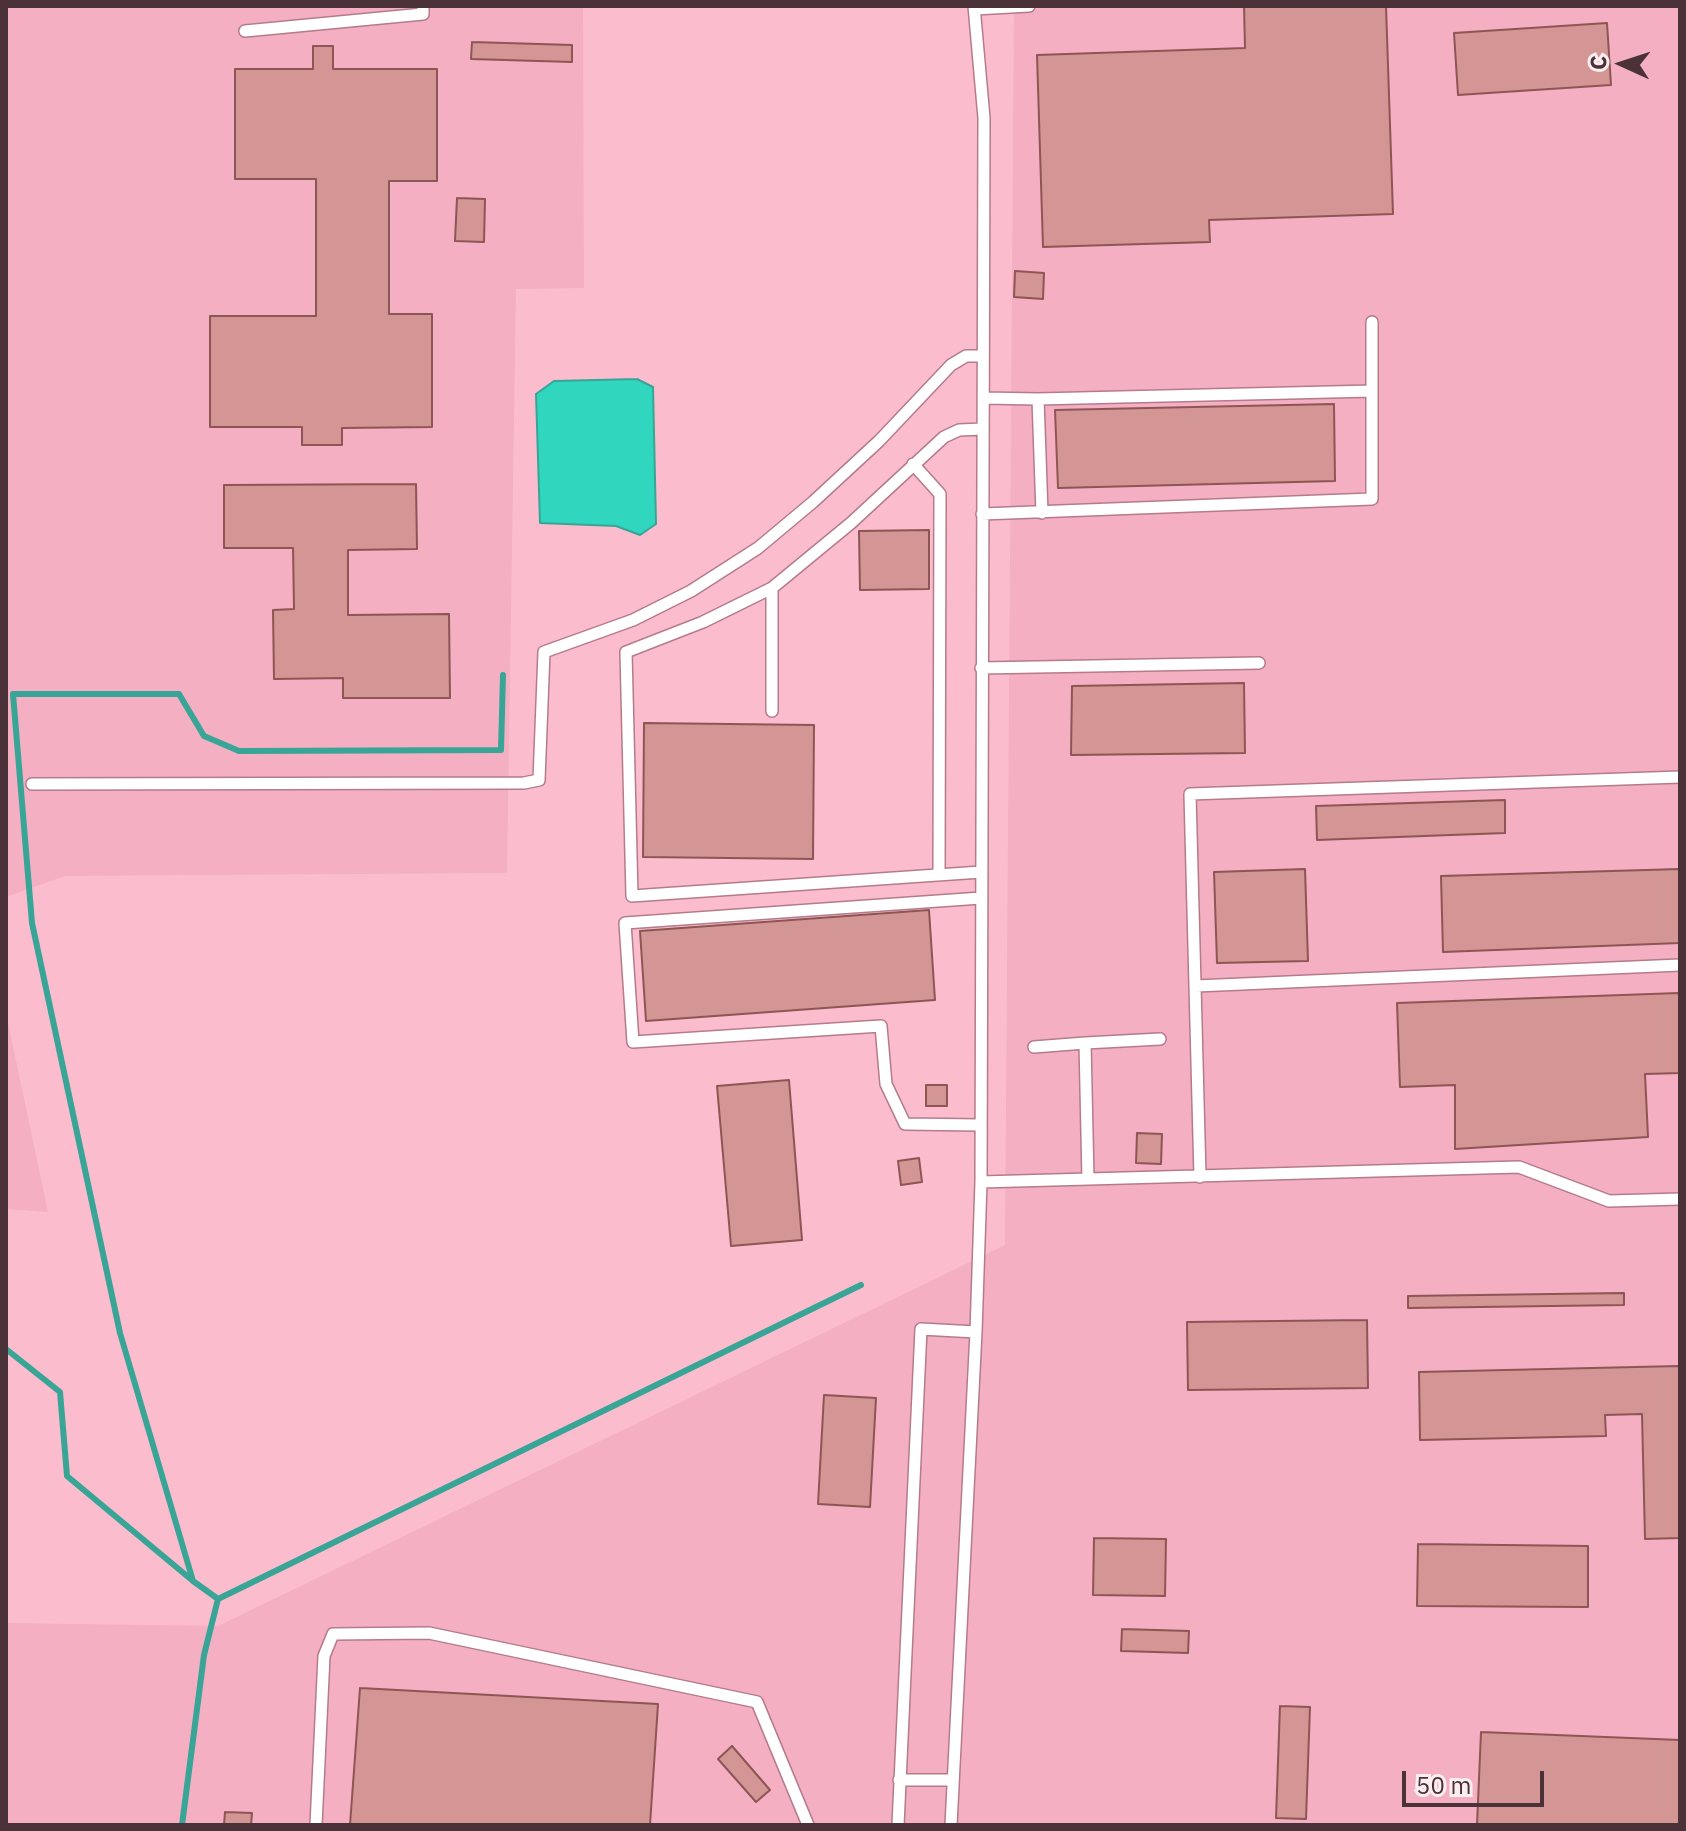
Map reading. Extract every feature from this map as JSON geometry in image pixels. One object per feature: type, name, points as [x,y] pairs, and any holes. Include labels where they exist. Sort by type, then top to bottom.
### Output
[{"type":"lane","points":[[245,31],[423,14],[423,6]]},
{"type":"lane","points":[[951,1825],[981,1182],[984,118],[974,8],[1029,6]]},
{"type":"lane","points":[[982,514],[1372,499],[1372,322]]},
{"type":"lane","points":[[32,784],[524,783],[539,780],[544,652],[633,620],[691,591],[758,548],[879,441],[951,365],[966,356],[983,356]]},
{"type":"lane","points":[[983,398],[1372,391]]},
{"type":"lane","points":[[1038,399],[1042,513]]},
{"type":"lane","points":[[981,872],[632,896],[626,652],[703,622],[772,588],[851,523],[944,437],[959,430],[983,429]]},
{"type":"lane","points":[[913,464],[940,494],[939,875]]},
{"type":"lane","points":[[772,588],[772,711]]},
{"type":"lane","points":[[981,668],[1259,663]]},
{"type":"lane","points":[[1200,1177],[1190,794],[1680,777]]},
{"type":"lane","points":[[979,1125],[905,1124],[886,1084],[881,1026],[633,1042],[625,923],[981,898]]},
{"type":"lane","points":[[1196,986],[1680,965]]},
{"type":"lane","points":[[1034,1047],[1160,1039]]},
{"type":"lane","points":[[1085,1043],[1088,1179]]},
{"type":"lane","points":[[981,1182],[1519,1167],[1609,1201],[1680,1199]]},
{"type":"lane","points":[[898,1825],[921,1329],[976,1332]]},
{"type":"lane","points":[[316,1825],[324,1656],[333,1634],[429,1633],[757,1702],[808,1825]]},
{"type":"lane","points":[[899,1780],[952,1780]]},
{"type":"shaded area","points":[[6,6],[583,6],[584,288],[516,289],[507,873],[65,876],[6,897]]},
{"type":"shaded area","points":[[1014,6],[1680,6],[1680,1825],[6,1825],[6,1623],[218,1626],[1005,1245]]},
{"type":"shaded area","points":[[637,379],[653,387],[656,524],[640,535],[616,526],[540,523],[536,394],[554,381]]},
{"type":"shaded area","points":[[6,1013],[48,1212],[6,1209]]},
{"type":"building","points":[[1244,6],[1386,6],[1393,214],[1209,220],[1210,242],[1043,247],[1037,55],[1245,48]]},
{"type":"building","points":[[1607,23],[1611,85],[1458,95],[1454,33]]},
{"type":"building","points":[[472,42],[572,45],[572,62],[471,59]]},
{"type":"building","points":[[313,46],[333,46],[333,69],[437,69],[437,181],[389,181],[389,314],[432,314],[432,427],[342,428],[342,445],[302,445],[302,427],[210,427],[210,316],[316,316],[316,179],[235,179],[235,69],[313,69]]},
{"type":"building","points":[[457,198],[485,199],[484,242],[455,241]]},
{"type":"building","points":[[1015,271],[1044,273],[1043,299],[1014,297]]},
{"type":"building","points":[[1334,404],[1335,481],[1058,488],[1055,410]]},
{"type":"building","points":[[416,484],[417,549],[348,550],[348,615],[449,614],[450,698],[343,698],[343,678],[274,679],[273,610],[294,609],[293,548],[224,548],[224,485]]},
{"type":"building","points":[[929,530],[929,589],[860,590],[859,531]]},
{"type":"building","points":[[1244,683],[1245,753],[1071,755],[1072,686]]},
{"type":"building","points":[[644,723],[814,725],[813,859],[643,857]]},
{"type":"building","points":[[1505,800],[1505,833],[1317,840],[1316,806]]},
{"type":"building","points":[[1305,869],[1308,961],[1217,963],[1214,872]]},
{"type":"building","points":[[1680,869],[1680,943],[1443,952],[1441,876]]},
{"type":"building","points":[[929,910],[935,1000],[646,1021],[640,931]]},
{"type":"building","points":[[1679,993],[1680,1073],[1645,1074],[1648,1137],[1455,1149],[1455,1085],[1400,1087],[1397,1003]]},
{"type":"building","points":[[789,1080],[802,1240],[731,1246],[717,1086]]},
{"type":"building","points":[[926,1085],[947,1085],[947,1106],[926,1106]]},
{"type":"building","points":[[1137,1133],[1162,1134],[1161,1164],[1136,1163]]},
{"type":"building","points":[[919,1158],[922,1182],[901,1185],[898,1161]]},
{"type":"building","points":[[1624,1293],[1624,1305],[1408,1308],[1408,1296]]},
{"type":"building","points":[[1367,1320],[1368,1388],[1188,1390],[1187,1322]]},
{"type":"building","points":[[1679,1366],[1680,1538],[1645,1539],[1642,1414],[1605,1415],[1606,1436],[1420,1440],[1419,1372]]},
{"type":"building","points":[[824,1395],[876,1398],[870,1507],[818,1504]]},
{"type":"building","points":[[1094,1538],[1166,1539],[1165,1596],[1093,1595]]},
{"type":"building","points":[[1418,1544],[1588,1546],[1588,1607],[1417,1606]]},
{"type":"building","points":[[1122,1629],[1189,1631],[1188,1653],[1121,1651]]},
{"type":"building","points":[[360,1688],[658,1704],[650,1825],[350,1825]]},
{"type":"building","points":[[1280,1706],[1310,1707],[1306,1819],[1276,1818]]},
{"type":"building","points":[[1481,1732],[1680,1740],[1679,1825],[1477,1825]]},
{"type":"building","points":[[732,1746],[770,1790],[756,1802],[718,1759]]},
{"type":"building","points":[[225,1812],[252,1813],[251,1825],[224,1825]]},
{"type":"waterway","points":[[503,675],[501,750],[239,751],[204,736],[179,694],[13,694],[32,923],[120,1333],[193,1581],[218,1599],[861,1285]]},
{"type":"waterway","points":[[6,1349],[60,1392],[67,1476],[193,1581]]},
{"type":"waterway","points":[[182,1825],[204,1655],[218,1599]]}]
